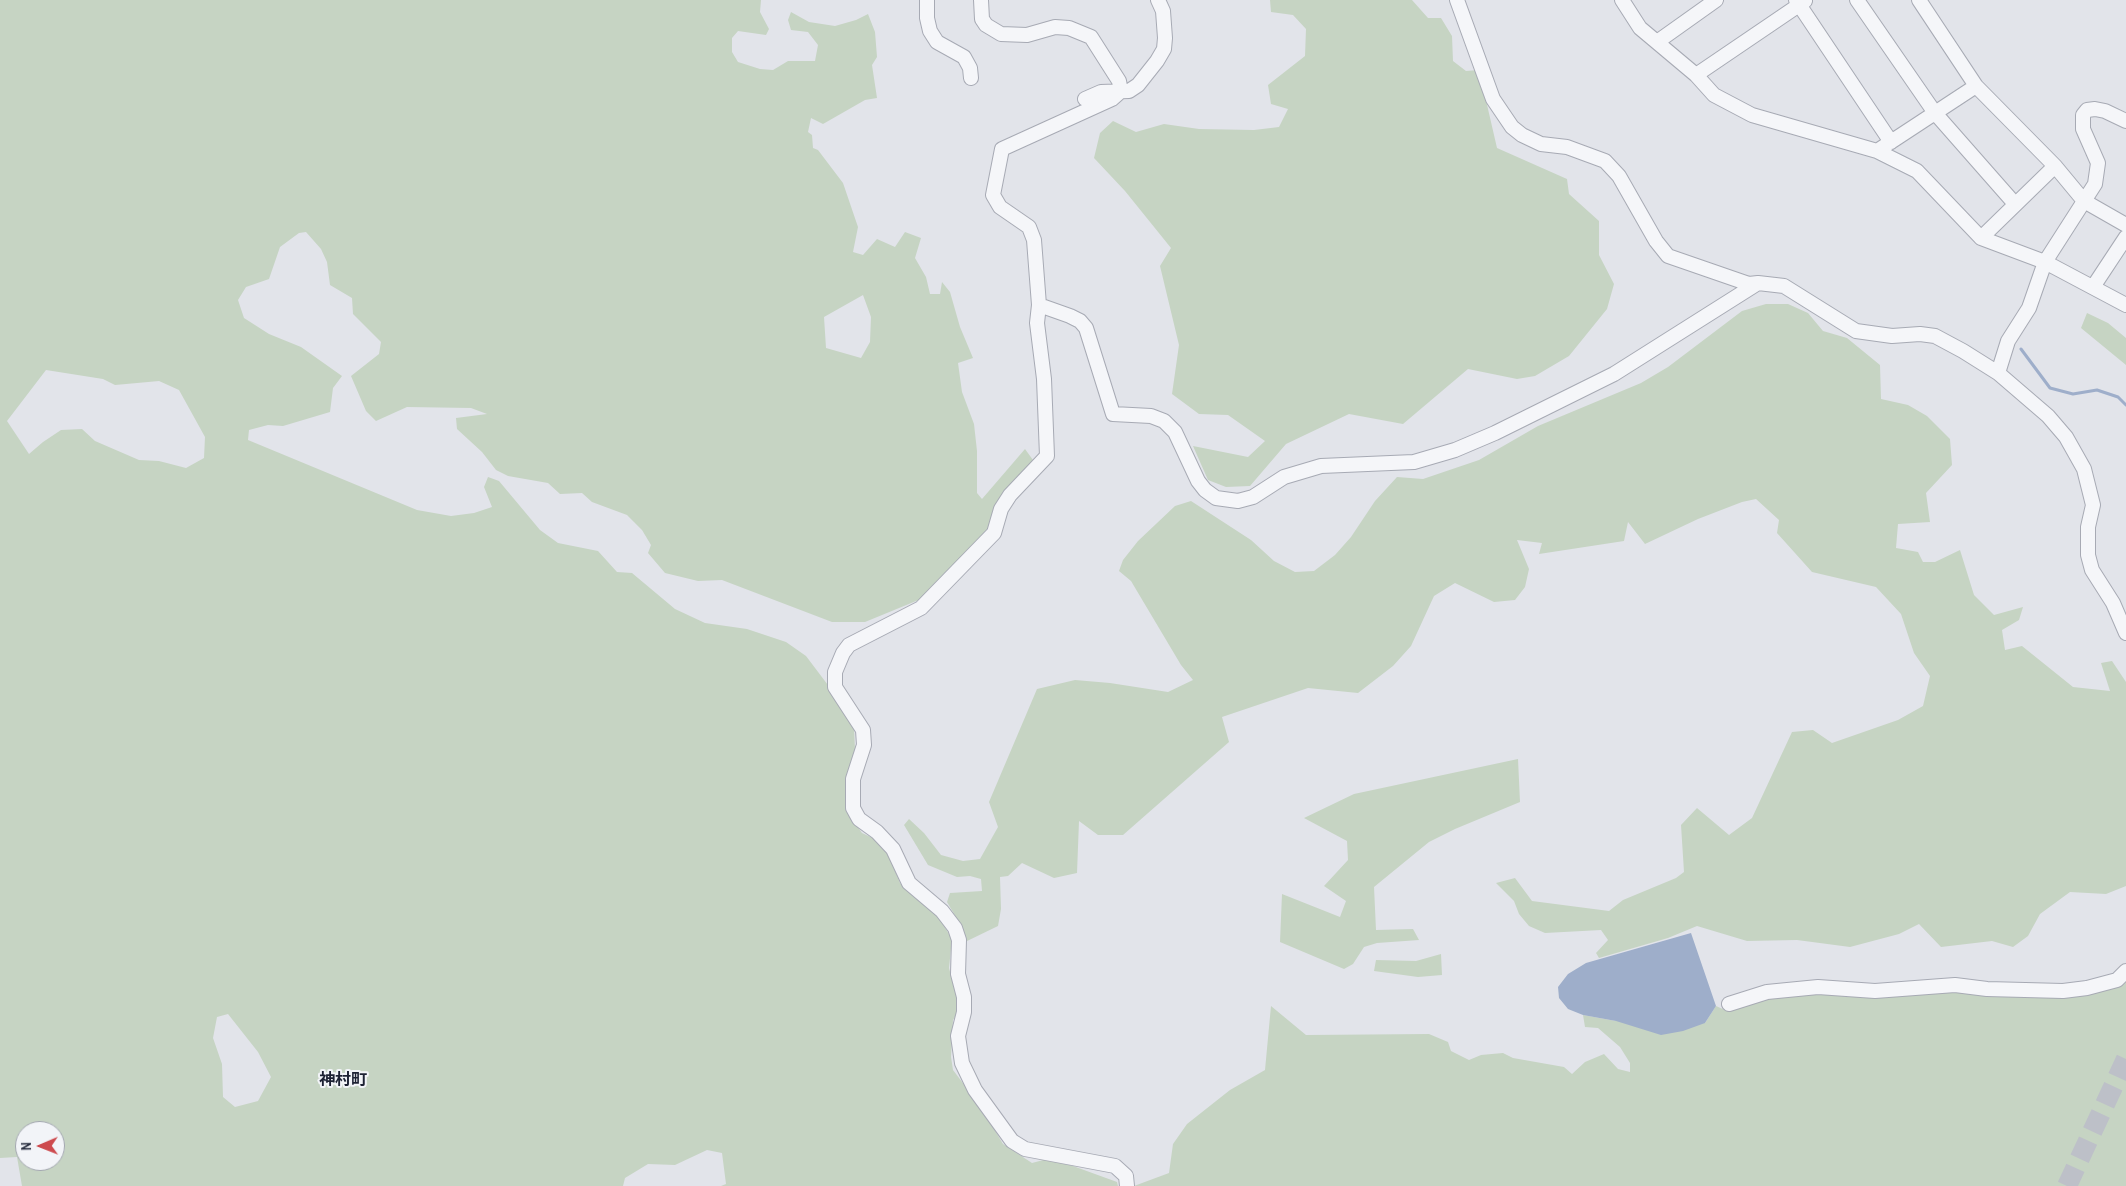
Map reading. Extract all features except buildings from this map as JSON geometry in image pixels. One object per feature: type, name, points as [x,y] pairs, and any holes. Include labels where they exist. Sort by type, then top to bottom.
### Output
[{"type":"street","points":[[927,0],[927,18],[930,31],[937,42],[964,57],[970,68],[971,78]]},
{"type":"street","points":[[981,0],[982,19],[992,30],[1001,34],[1028,35],[1055,27],[1069,28],[1091,37],[1119,81],[1121,91]]},
{"type":"street","points":[[1085,99],[1102,92],[1129,91],[1138,85],[1164,49],[1163,11],[1158,0]]},
{"type":"street","points":[[1657,42],[1716,0]]},
{"type":"street","points":[[1857,0],[1935,113],[2016,204]]},
{"type":"street","points":[[1919,0],[1976,86],[2055,166],[2084,201],[2126,225]]},
{"type":"street","points":[[1460,1],[1493,99],[1512,127],[1522,135],[1541,144],[1567,147],[1605,162],[1618,176],[1656,242],[1668,256],[1749,284],[1758,283],[1784,286],[1856,331],[1892,336],[1920,334],[1935,336],[1963,350],[1998,373],[2048,416],[2066,437],[2084,468],[2093,505],[2088,527],[2088,555],[2092,570],[2113,603],[2126,633]]},
{"type":"street","points":[[1625,1],[1640,28],[1696,74],[1714,96],[1752,115],[1877,151],[1917,171],[1981,238],[2045,262],[2126,305]]},
{"type":"street","points":[[1696,74],[1801,2],[1891,142]]},
{"type":"street","points":[[1877,151],[1976,86]]},
{"type":"street","points":[[1121,91],[1112,99],[1002,149],[993,196],[1000,207],[1029,227],[1034,240],[1038,305],[1037,324],[1044,379],[1047,456],[1017,486],[1005,502],[994,533],[921,608],[849,645],[843,653],[835,672],[835,688],[863,730],[864,745],[853,779],[853,808],[859,819],[877,832],[893,849],[909,883],[942,911],[955,928],[959,940],[958,974],[964,997],[964,1012],[958,1036],[962,1063],[975,1090],[1012,1142],[1025,1149],[1115,1166],[1126,1176],[1127,1186]]},
{"type":"street","points":[[1998,373],[2008,341],[2029,308],[2045,262],[2095,184],[2098,163],[2083,129],[2083,115],[2087,110],[2095,109],[2105,111],[2126,121]]},
{"type":"street","points":[[1981,238],[2055,166]]},
{"type":"street","points":[[2093,287],[2126,238]]},
{"type":"street","points":[[1038,305],[1070,316],[1080,321],[1086,328],[1113,414],[1151,416],[1164,421],[1175,432],[1198,480],[1205,490],[1216,498],[1238,501],[1253,497],[1284,477],[1321,466],[1414,462],[1479,440],[1614,374],[1758,283]]},
{"type":"street","points":[[1729,1004],[1767,992],[1818,987],[1875,991],[1954,985],[1987,989],[2063,991],[2087,988],[2117,980],[2126,971]]},
{"type":"green space","points":[[0,0],[761,0],[760,12],[769,29],[766,35],[738,31],[732,38],[732,52],[738,62],[760,69],[773,70],[788,61],[815,61],[818,45],[808,32],[791,30],[788,20],[791,12],[809,22],[835,26],[856,20],[868,14],[875,32],[877,57],[872,65],[877,98],[865,100],[823,124],[811,118],[808,132],[812,135],[813,148],[818,150],[843,183],[858,227],[853,252],[863,255],[877,239],[895,247],[905,232],[921,238],[915,258],[926,277],[930,294],[940,294],[942,282],[950,292],[960,327],[973,358],[958,363],[962,392],[974,424],[977,451],[977,493],[982,499],[1025,449],[1033,460],[994,508],[987,532],[921,599],[865,622],[832,622],[722,580],[698,581],[665,573],[648,553],[651,545],[642,530],[627,515],[592,502],[582,493],[560,494],[548,483],[508,476],[496,470],[482,452],[457,429],[456,418],[487,414],[471,408],[407,407],[376,421],[366,411],[351,376],[379,354],[381,342],[353,314],[352,298],[330,285],[327,262],[321,249],[306,232],[299,233],[280,247],[269,279],[246,287],[238,300],[244,318],[269,334],[301,347],[342,376],[333,388],[330,412],[283,426],[268,425],[249,430],[248,440],[417,510],[451,516],[474,513],[492,507],[484,487],[488,477],[499,481],[540,530],[558,543],[598,551],[617,572],[632,573],[675,609],[705,623],[747,629],[786,642],[806,656],[843,705],[854,728],[855,749],[849,774],[850,816],[862,833],[879,841],[890,858],[900,883],[914,897],[935,911],[952,939],[949,968],[960,1009],[953,1020],[951,1057],[953,1070],[981,1107],[1003,1144],[1032,1163],[1051,1158],[1117,1182],[1118,1186],[721,1186],[726,1184],[722,1153],[707,1150],[675,1165],[648,1164],[625,1178],[623,1186],[22,1186],[19,1171],[65,1171],[65,1121],[15,1121],[15,1157],[0,1158]],"holes":[[[863,295],[871,317],[870,342],[861,358],[826,348],[824,317]],[[46,370],[103,379],[115,385],[159,381],[179,390],[205,437],[204,458],[186,468],[159,461],[139,460],[95,441],[82,429],[61,430],[29,454],[7,421]],[[228,1014],[258,1052],[271,1077],[258,1101],[235,1107],[223,1097],[222,1064],[213,1038],[217,1017]]]},
{"type":"green space","points":[[1270,0],[1412,0],[1428,18],[1441,18],[1452,36],[1453,61],[1466,71],[1479,70],[1497,148],[1567,179],[1569,194],[1599,221],[1599,255],[1614,284],[1607,309],[1569,356],[1535,376],[1517,379],[1468,369],[1403,424],[1349,414],[1286,444],[1250,486],[1226,487],[1208,480],[1193,446],[1248,457],[1265,441],[1228,415],[1199,414],[1172,394],[1179,345],[1160,266],[1171,248],[1125,191],[1094,158],[1100,133],[1113,121],[1136,132],[1164,124],[1199,129],[1254,130],[1279,127],[1288,109],[1271,104],[1268,85],[1305,56],[1306,29],[1293,15],[1271,12]]},
{"type":"green space","points":[[1766,304],[1788,304],[1808,313],[1823,331],[1847,338],[1880,365],[1881,399],[1908,405],[1927,416],[1950,439],[1952,465],[1926,493],[1930,522],[1898,524],[1896,548],[1918,552],[1923,562],[1935,562],[1960,550],[1974,595],[1994,615],[2023,607],[2019,620],[2002,630],[2005,650],[2022,646],[2073,687],[2110,691],[2101,663],[2112,661],[2126,682],[2126,886],[2106,894],[2070,892],[2040,914],[2028,936],[2013,947],[1992,941],[1941,947],[1919,924],[1899,934],[1850,947],[1797,940],[1747,941],[1697,926],[1668,938],[1599,958],[1596,953],[1608,940],[1601,930],[1545,933],[1529,926],[1519,914],[1514,901],[1496,883],[1515,878],[1532,901],[1609,911],[1623,900],[1676,878],[1684,872],[1681,825],[1697,808],[1729,835],[1752,818],[1792,732],[1813,730],[1832,743],[1898,720],[1923,706],[1930,676],[1914,653],[1901,614],[1876,587],[1812,572],[1777,533],[1779,520],[1756,499],[1742,502],[1698,519],[1645,544],[1628,522],[1624,541],[1539,554],[1542,543],[1517,540],[1529,569],[1525,587],[1515,600],[1494,602],[1455,583],[1434,596],[1411,646],[1393,666],[1358,693],[1308,688],[1222,717],[1229,742],[1123,835],[1098,835],[1079,821],[1077,873],[1054,878],[1022,863],[1008,876],[1000,877],[1001,909],[998,926],[965,942],[960,924],[947,902],[950,893],[982,891],[981,879],[970,876],[957,877],[928,865],[904,825],[909,819],[924,833],[941,855],[963,861],[980,859],[998,827],[989,802],[1037,689],[1075,680],[1110,683],[1168,692],[1193,680],[1181,665],[1131,581],[1119,571],[1123,560],[1138,541],[1175,506],[1191,501],[1251,540],[1274,561],[1295,572],[1314,571],[1335,555],[1351,537],[1375,501],[1397,477],[1423,479],[1479,460],[1538,426],[1641,383],[1668,367],[1742,311]]},
{"type":"green space","points":[[2087,313],[2108,323],[2126,338],[2126,365],[2081,328]]},
{"type":"green space","points":[[1518,759],[1520,802],[1429,842],[1374,887],[1376,930],[1413,929],[1419,940],[1377,943],[1364,947],[1353,964],[1344,969],[1280,942],[1282,894],[1340,917],[1346,901],[1324,886],[1348,860],[1347,841],[1304,818],[1354,794]]},
{"type":"green space","points":[[1441,954],[1442,975],[1418,977],[1374,971],[1376,960],[1416,961]]},
{"type":"green space","points":[[2126,976],[2126,1186],[1134,1186],[1169,1173],[1173,1144],[1187,1124],[1230,1090],[1265,1070],[1271,1006],[1306,1035],[1429,1034],[1448,1042],[1451,1051],[1469,1060],[1481,1055],[1503,1053],[1513,1058],[1564,1067],[1572,1074],[1585,1062],[1604,1054],[1618,1069],[1630,1072],[1630,1063],[1620,1047],[1598,1028],[1585,1027],[1583,1015],[1616,1021],[1705,1023],[1716,1006],[1727,1011],[1756,999],[1786,993],[1945,988],[2034,991]]},
{"type":"water","points":[[1691,933],[1716,1006],[1705,1023],[1683,1031],[1661,1035],[1616,1021],[1583,1015],[1568,1009],[1559,998],[1558,987],[1568,974],[1586,963]]},
{"type":"waterway","points":[[2021,349],[2050,388],[2073,394],[2097,390],[2118,397],[2126,405]]},
{"type":"tunnel","points":[[2067,1186],[2126,1059]]},
{"type":"district","name":"神村町","points":[[343,1081]]}]
